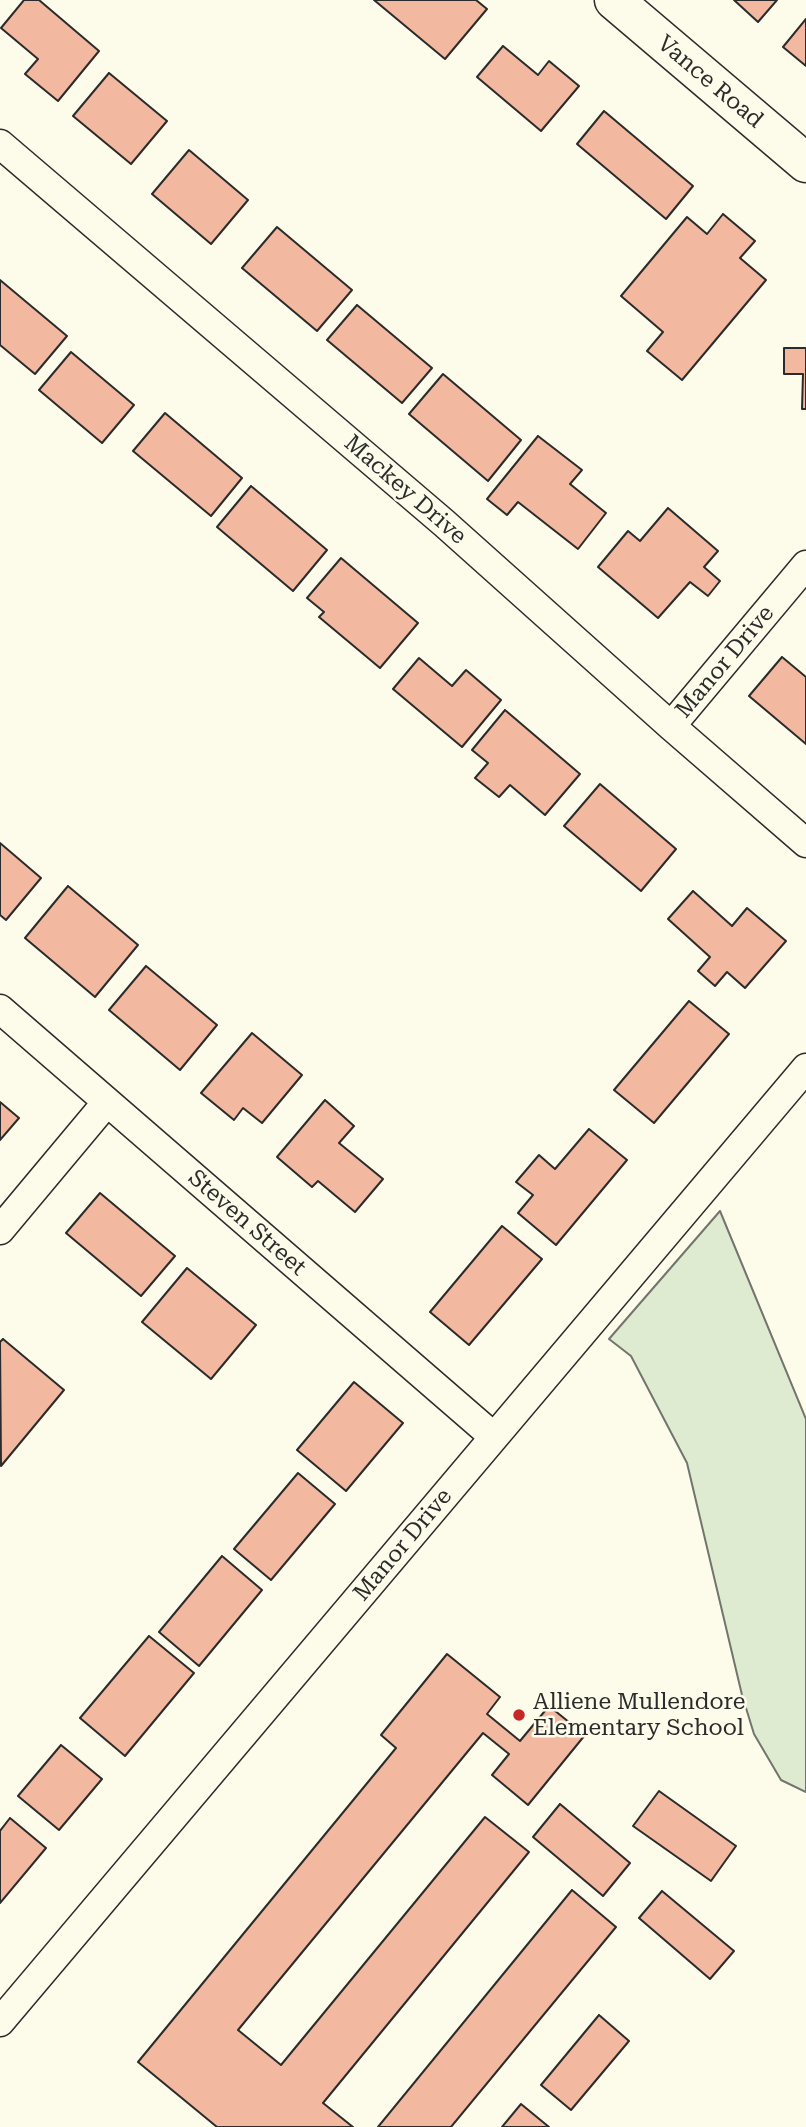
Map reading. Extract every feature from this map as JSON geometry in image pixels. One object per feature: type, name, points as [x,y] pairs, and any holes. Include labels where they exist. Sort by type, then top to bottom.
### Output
[{"type":"street","name":"Vance Road","points":[[614,0],[806,163]]},
{"type":"street","name":"Mackey Drive","points":[[0,144],[444,523],[806,843]]},
{"type":"street","name":"Manor Drive","points":[[671,726],[806,565]]},
{"type":"street","name":"Steven Street","points":[[0,1009],[494,1437]]},
{"type":"street","name":"Manor Drive","points":[[0,2022],[806,1068]]},
{"type":"street","points":[[0,1230],[107,1102]]},
{"type":"green space","points":[[720,1211],[806,1419],[806,1792],[781,1780],[754,1734],[742,1695],[687,1463],[631,1356],[609,1339]]},
{"type":"building","points":[[24,0],[39,0],[99,51],[58,101],[25,74],[38,59],[1,28]]},
{"type":"building","points":[[374,0],[476,0],[487,9],[445,59]]},
{"type":"building","points":[[734,0],[777,0],[758,22]]},
{"type":"building","points":[[806,19],[806,66],[783,47]]},
{"type":"building","points":[[503,46],[538,75],[549,61],[579,86],[541,131],[477,77]]},
{"type":"building","points":[[109,73],[167,121],[131,164],[73,116]]},
{"type":"building","points":[[604,111],[693,186],[666,219],[577,144]]},
{"type":"building","points":[[189,150],[248,200],[211,244],[152,194]]},
{"type":"building","points":[[723,214],[755,241],[740,258],[766,280],[682,380],[647,351],[663,332],[621,296],[687,217],[707,234]]},
{"type":"building","points":[[277,227],[352,290],[317,331],[242,268]]},
{"type":"building","points":[[0,280],[67,336],[35,374],[0,345]]},
{"type":"building","points":[[357,305],[432,368],[402,403],[327,340]]},
{"type":"building","points":[[784,348],[806,348],[806,409],[802,409],[803,374],[784,374]]},
{"type":"building","points":[[71,352],[134,405],[102,443],[39,390]]},
{"type":"building","points":[[443,374],[521,440],[488,481],[409,414]]},
{"type":"building","points":[[165,413],[242,478],[211,516],[133,451]]},
{"type":"building","points":[[538,436],[582,470],[570,484],[606,513],[578,549],[518,502],[507,515],[487,499]]},
{"type":"building","points":[[251,486],[327,550],[293,591],[217,527]]},
{"type":"building","points":[[668,508],[718,551],[704,567],[720,581],[708,596],[690,582],[658,618],[598,567],[628,531],[640,541]]},
{"type":"building","points":[[341,558],[418,623],[380,668],[319,617],[324,612],[307,598]]},
{"type":"building","points":[[782,657],[806,677],[806,744],[749,696]]},
{"type":"building","points":[[419,658],[452,686],[466,670],[501,700],[462,747],[393,689]]},
{"type":"building","points":[[505,710],[580,774],[545,815],[510,785],[499,797],[475,778],[488,763],[472,750]]},
{"type":"building","points":[[600,784],[676,849],[641,891],[564,826]]},
{"type":"building","points":[[0,843],[41,878],[6,920],[0,915]]},
{"type":"building","points":[[68,886],[138,945],[95,997],[25,938]]},
{"type":"building","points":[[693,891],[732,926],[747,908],[786,941],[745,988],[727,972],[715,986],[698,971],[710,957],[668,919]]},
{"type":"building","points":[[146,966],[217,1025],[180,1070],[109,1010]]},
{"type":"building","points":[[689,1001],[729,1034],[654,1123],[614,1090]]},
{"type":"building","points":[[252,1033],[302,1075],[262,1123],[243,1108],[234,1120],[201,1093]]},
{"type":"building","points":[[325,1100],[354,1126],[339,1143],[383,1179],[355,1212],[318,1181],[312,1187],[277,1157]]},
{"type":"building","points":[[0,1102],[19,1118],[0,1140]]},
{"type":"building","points":[[589,1129],[627,1160],[556,1245],[518,1213],[533,1195],[516,1182],[539,1155],[555,1169]]},
{"type":"building","points":[[100,1193],[175,1256],[141,1296],[66,1233]]},
{"type":"building","points":[[502,1226],[542,1259],[469,1345],[430,1312]]},
{"type":"building","points":[[187,1268],[256,1325],[211,1379],[142,1322]]},
{"type":"building","points":[[3,1339],[64,1390],[1,1466],[0,1342]]},
{"type":"building","points":[[354,1382],[403,1423],[346,1491],[297,1450]]},
{"type":"building","points":[[298,1473],[335,1504],[271,1580],[234,1549]]},
{"type":"building","points":[[222,1556],[262,1590],[199,1666],[159,1632]]},
{"type":"building","points":[[149,1636],[194,1673],[125,1756],[80,1718]]},
{"type":"building","points":[[447,1654],[500,1697],[487,1714],[520,1741],[549,1706],[585,1735],[528,1805],[492,1775],[509,1754],[483,1733],[238,2030],[281,2065],[485,1817],[529,1852],[323,2103],[353,2127],[217,2127],[138,2062],[396,1748],[381,1735]]},
{"type":"building","points":[[61,1745],[102,1779],[59,1830],[18,1796]]},
{"type":"building","points":[[659,1791],[736,1846],[711,1881],[633,1826]]},
{"type":"building","points":[[560,1804],[630,1863],[603,1896],[533,1837]]},
{"type":"building","points":[[10,1818],[46,1848],[0,1903],[0,1831]]},
{"type":"building","points":[[572,1890],[616,1927],[451,2127],[378,2127]]},
{"type":"building","points":[[662,1891],[734,1951],[710,1979],[639,1918]]},
{"type":"building","points":[[599,2015],[629,2041],[571,2110],[541,2085]]},
{"type":"building","points":[[521,2104],[549,2127],[502,2127]]},
{"type":"place","name":"Alliene Mullendore Elementary School","points":[[519,1715]]}]
